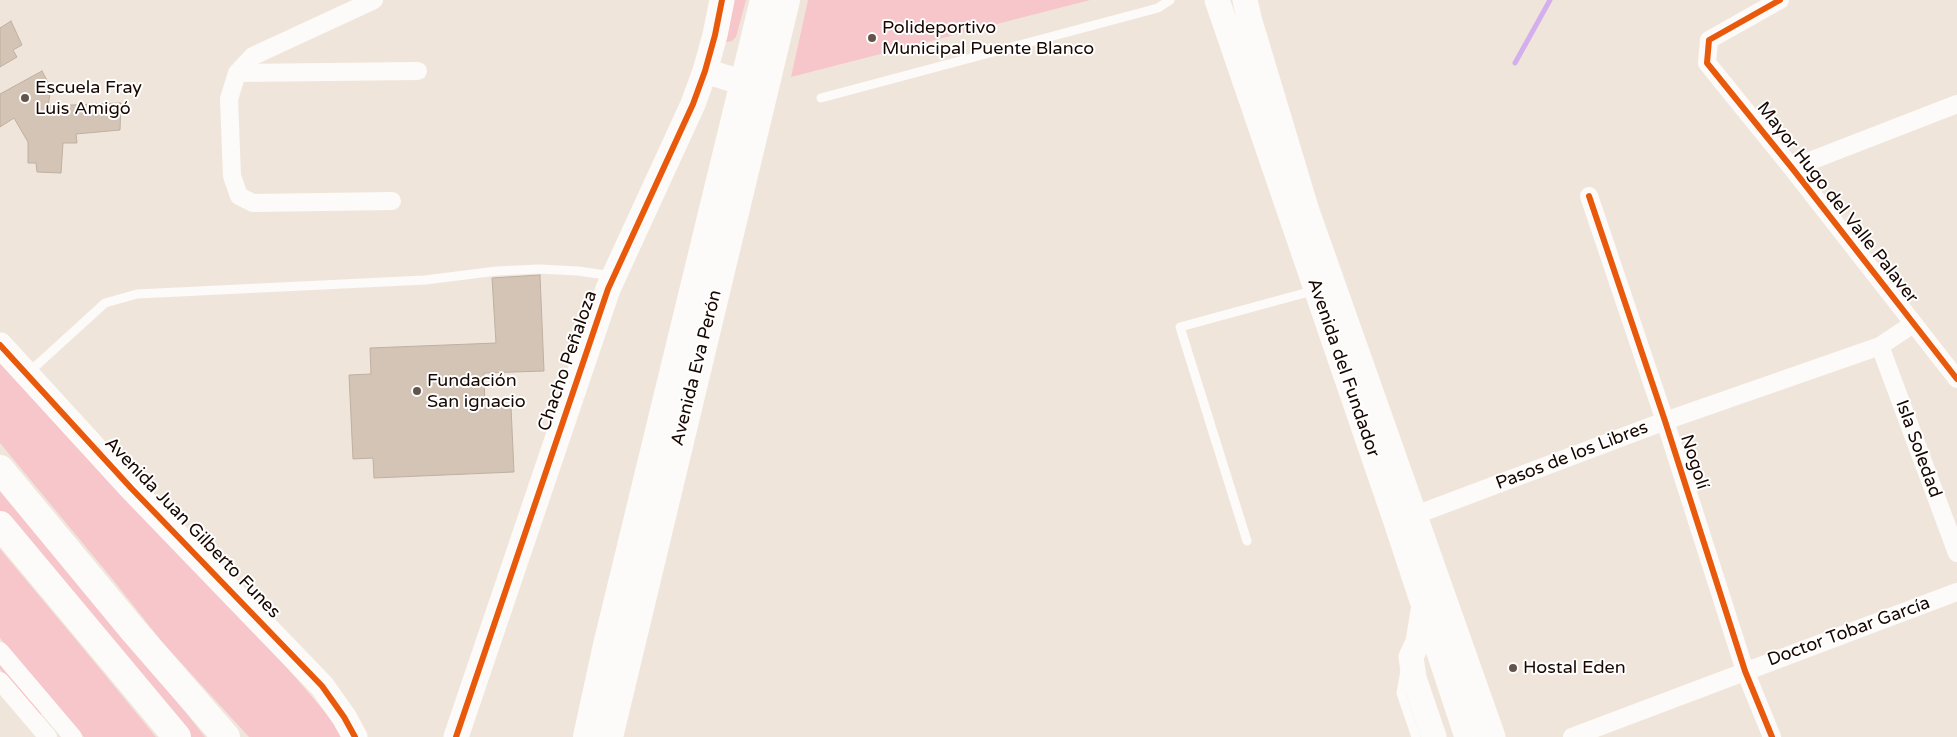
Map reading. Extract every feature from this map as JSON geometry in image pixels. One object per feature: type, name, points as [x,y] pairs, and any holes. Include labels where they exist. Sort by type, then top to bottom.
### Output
[{"type":"main road","name":"Chacho Peñaloza","points":[[456,737],[608,288],[692,104],[705,70],[722,0]]},
{"type":"main road","name":"Avenida Eva Perón","points":[[587,737],[609,635],[764,0]]},
{"type":"main road","name":"Avenida Eva Perón","points":[[609,737],[786,0]]},
{"type":"main road","name":"Avenida del Fundador","points":[[1217,0],[1316,290],[1493,737]]},
{"type":"main road","name":"Avenida del Fundador","points":[[1246,0],[1249,18],[1307,211],[1361,368],[1406,518],[1423,604],[1467,737]]},
{"type":"main road","points":[[705,70],[744,83]]},
{"type":"main road","name":"Avenida Juan Gilberto Funes","points":[[0,345],[131,488],[322,686],[344,717],[355,737]]},
{"type":"main road","points":[[0,469],[133,630],[226,737]]},
{"type":"main road","points":[[0,525],[177,737]]},
{"type":"main road","points":[[1423,604],[1418,642],[1411,657],[1414,678],[1434,737]]},
{"type":"street","points":[[374,0],[253,56],[237,72],[229,99],[232,176],[239,196],[253,203],[392,201]]},
{"type":"street","name":"Mayor Hugo del Valle Palaver","points":[[1780,0],[1709,40],[1707,63],[1792,168],[1957,380]]},
{"type":"street","points":[[237,72],[418,71]]},
{"type":"street","points":[[1792,168],[1957,104]]},
{"type":"street","name":"Nogolí","points":[[1588,196],[1665,421],[1745,671],[1772,737]]},
{"type":"street","name":"Pasos de los Libres","points":[[1406,518],[1665,421],[1880,346],[1913,324]]},
{"type":"street","name":"Isla Soledad","points":[[1880,346],[1957,553]]},
{"type":"street","name":"Doctor Tobar García","points":[[1572,737],[1957,592]]},
{"type":"street","points":[[0,651],[73,737]]},
{"type":"street","points":[[0,680],[43,735],[58,719]]},
{"type":"lane","points":[[821,98],[1158,8],[1170,0]]},
{"type":"lane","points":[[27,374],[105,303],[137,294],[426,280],[506,270],[578,271],[614,277]]},
{"type":"lane","points":[[1247,541],[1180,327],[1316,290]]},
{"type":"lane","points":[[1411,657],[1403,679],[1401,693],[1416,737]]},
{"type":"shaded area","points":[[729,0],[746,0],[736,37],[732,41],[727,42],[723,40]]},
{"type":"shaded area","name":"Polideportivo Municipal Puente Blanco","points":[[808,0],[1090,0],[791,77]]},
{"type":"shaded area","points":[[0,353],[271,649],[325,712],[343,737],[249,737],[163,643],[0,443]]},
{"type":"shaded area","points":[[0,484],[135,648],[205,737],[188,737],[0,511]]},
{"type":"shaded area","points":[[0,549],[156,737],[84,737],[0,638]]},
{"type":"shaded area","points":[[0,663],[42,713],[39,716],[0,669]]},
{"type":"building","points":[[11,21],[22,45],[13,50],[17,57],[0,67],[0,28]]},
{"type":"building","name":"Escuela Fray Luis Amigó","points":[[42,71],[51,88],[48,106],[121,103],[120,130],[76,134],[77,143],[63,143],[61,173],[37,172],[36,163],[28,163],[28,142],[14,118],[0,127],[0,94]]},
{"type":"building","name":"Fundación San ignacio","points":[[540,275],[544,371],[484,373],[485,409],[511,407],[514,472],[374,478],[373,458],[353,459],[349,375],[371,374],[370,348],[496,343],[492,278]]},
{"type":"waterway","points":[[1515,63],[1550,0]]},
{"type":"cycle path","points":[[456,737],[608,289],[693,104],[705,71],[722,0]]},
{"type":"cycle path","points":[[1780,0],[1709,40],[1707,63],[1792,168],[1957,379]]},
{"type":"cycle path","points":[[1589,196],[1665,421],[1745,671],[1772,737]]},
{"type":"cycle path","points":[[0,345],[131,488],[322,686],[344,717],[355,737]]},
{"type":"place","name":"Polideportivo Municipal Puente Blanco","points":[[872,38]]},
{"type":"place","name":"Escuela Fray Luis Amigó","points":[[25,98]]},
{"type":"place","name":"Fundación San ignacio","points":[[417,391]]},
{"type":"place","name":"Hostal Eden","points":[[1513,668]]}]
